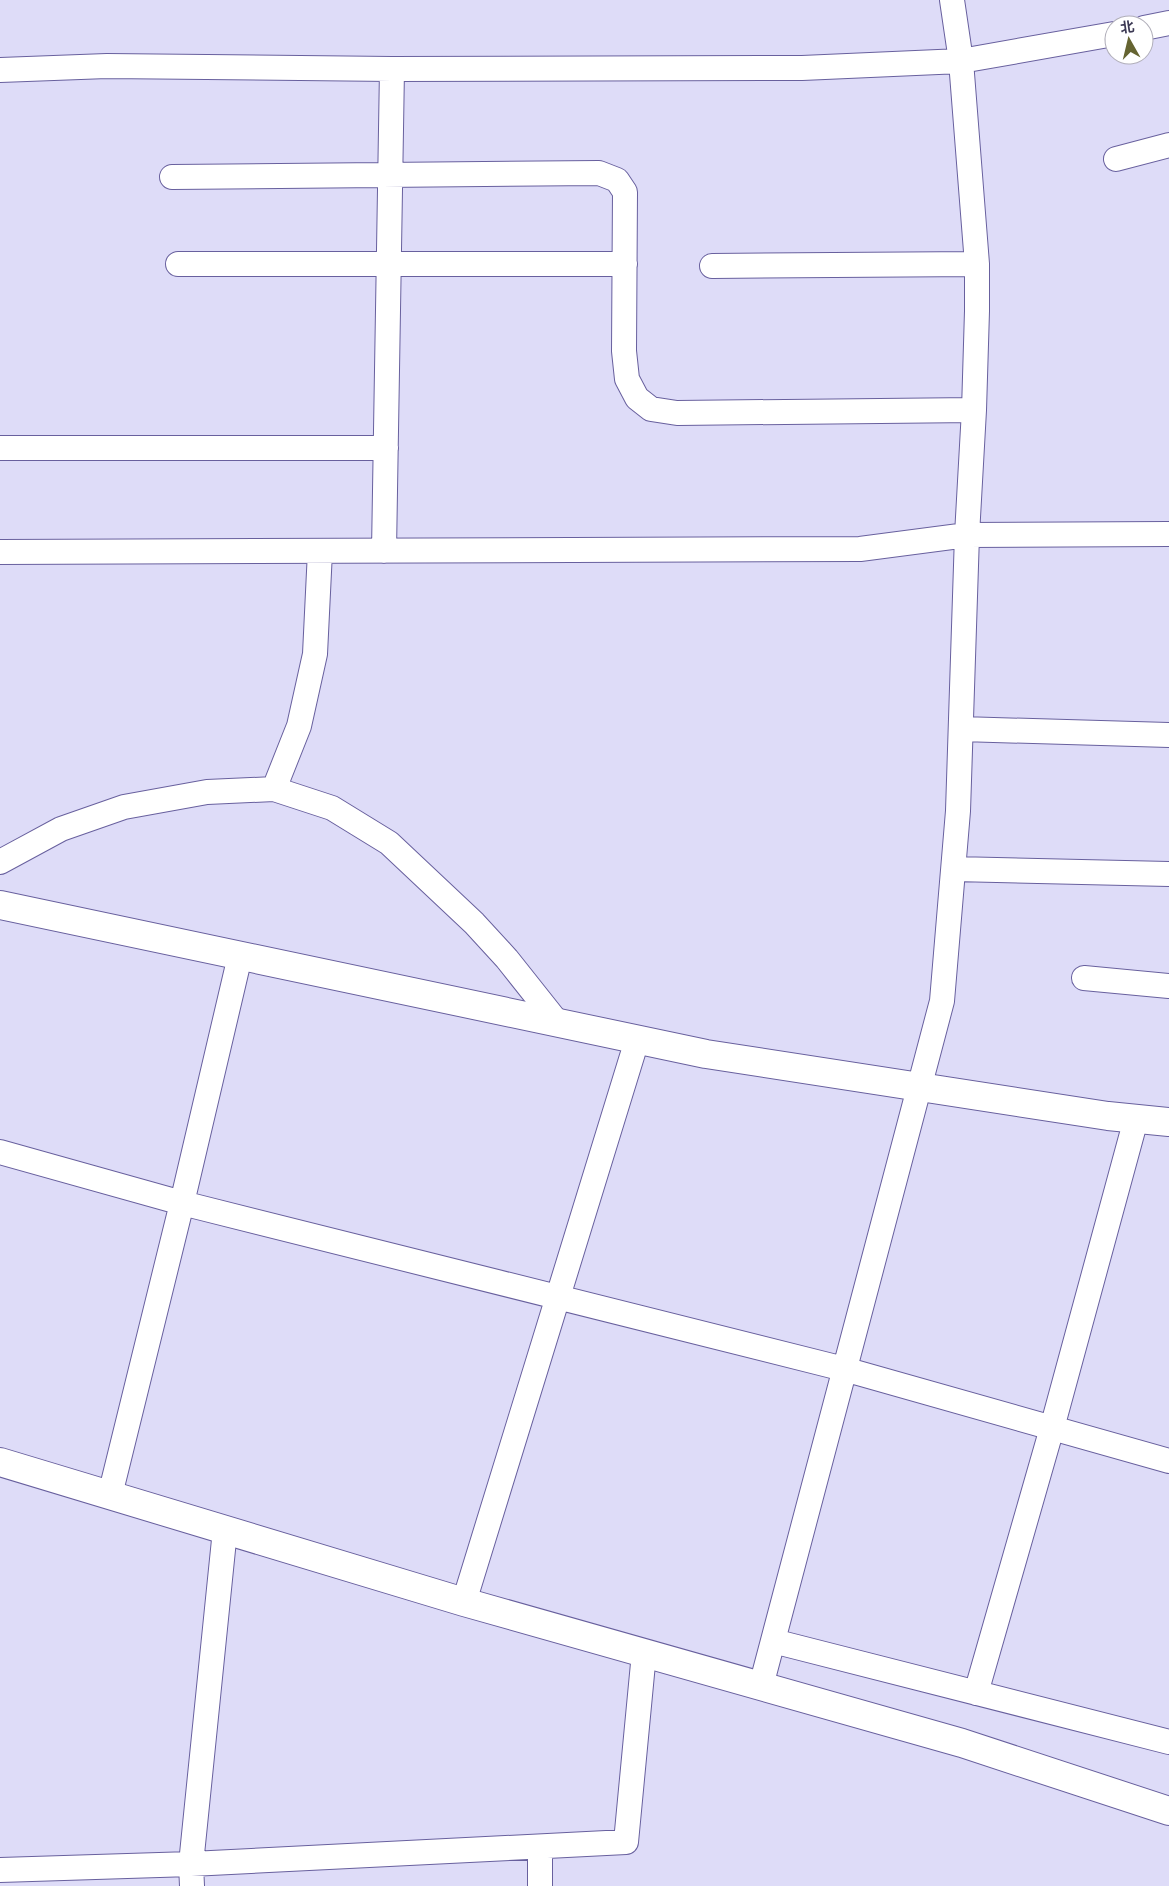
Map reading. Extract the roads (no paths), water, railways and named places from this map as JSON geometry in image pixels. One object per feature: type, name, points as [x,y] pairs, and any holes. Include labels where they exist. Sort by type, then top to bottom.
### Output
[{"type":"street","points":[[762,1686],[942,1001],[958,811],[967,535],[974,410],[977,264],[961,61],[952,0]]},
{"type":"street","points":[[1154,26],[1169,23]]},
{"type":"street","points":[[0,70],[107,66],[392,69],[802,68],[961,61],[1104,36]]},
{"type":"street","points":[[384,551],[392,69]]},
{"type":"street","points":[[1116,159],[1169,145]]},
{"type":"street","points":[[172,177],[599,173],[617,180],[625,192],[624,351],[627,380],[638,398],[650,409],[677,413],[974,410]]},
{"type":"street","points":[[178,264],[625,264]]},
{"type":"street","points":[[712,266],[977,264]]},
{"type":"street","points":[[0,448],[386,448]]},
{"type":"street","points":[[0,552],[860,549],[967,535],[1169,534]]},
{"type":"street","points":[[274,789],[299,726],[315,654],[320,551]]},
{"type":"street","points":[[961,729],[1169,735]]},
{"type":"street","points":[[0,862],[61,829],[124,807],[207,792],[274,789],[332,808],[389,843],[474,923],[507,958],[557,1022]]},
{"type":"street","points":[[954,870],[1169,874]]},
{"type":"street","points":[[0,905],[706,1054],[1136,1119],[1169,1122]]},
{"type":"street","points":[[110,1495],[182,1203],[240,956]]},
{"type":"street","points":[[1084,978],[1169,986]]},
{"type":"street","points":[[464,1602],[637,1040]]},
{"type":"street","points":[[976,1693],[1052,1428],[1136,1119]]},
{"type":"street","points":[[0,1152],[182,1203],[844,1369],[1169,1461]]},
{"type":"street","points":[[0,1462],[464,1602],[962,1743],[1169,1811]]},
{"type":"street","points":[[191,1875],[225,1530]]},
{"type":"street","points":[[773,1641],[1169,1742]]},
{"type":"street","points":[[0,1870],[191,1875],[540,1847],[626,1842],[644,1653]]},
{"type":"street","points":[[540,1847],[540,1886]]}]
